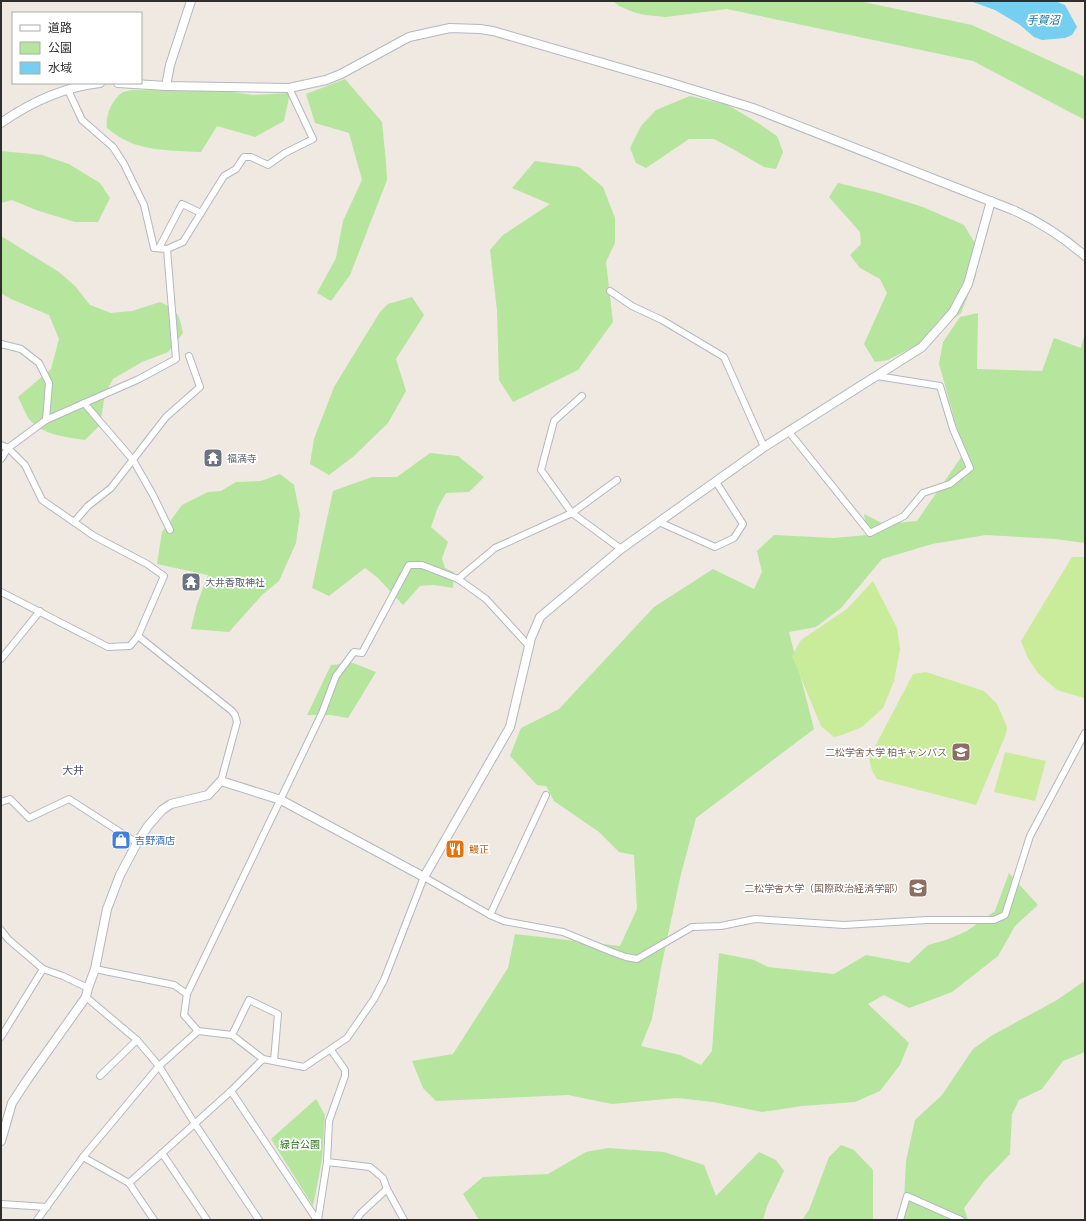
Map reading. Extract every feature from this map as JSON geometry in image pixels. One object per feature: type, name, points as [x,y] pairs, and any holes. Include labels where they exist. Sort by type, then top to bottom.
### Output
[{"type":"street","points":[[166,86],[170,65],[190,1]]},
{"type":"street","points":[[134,84],[289,88],[326,80],[336,76],[409,37],[450,28],[480,29],[509,35],[753,108],[1034,219],[1068,242],[1085,256]]},
{"type":"street","points":[[1,123],[40,99],[92,84]]},
{"type":"street","points":[[68,90],[82,120],[113,147],[124,164],[144,205],[154,248],[167,249],[183,242],[224,176],[236,169],[244,157],[251,157],[268,165],[285,153],[313,139],[289,88]]},
{"type":"street","points":[[529,646],[486,599],[458,579],[422,565],[409,565],[362,653],[354,652],[336,676],[322,713],[187,994],[184,1015],[198,1031],[232,1035],[264,1059],[304,1067],[347,1038],[374,999],[384,980],[424,877],[510,727],[529,646],[540,617],[621,549],[764,447],[922,347],[953,312],[968,284],[991,201]]},
{"type":"street","points":[[159,248],[182,204],[201,213]]},
{"type":"street","points":[[1,459],[8,448],[46,420],[139,379],[176,359],[167,249]]},
{"type":"street","points":[[610,291],[632,306],[662,320],[724,357],[764,447]]},
{"type":"street","points":[[1,344],[21,349],[39,363],[49,383],[46,420]]},
{"type":"street","points":[[74,522],[88,506],[111,488],[166,417],[200,387],[189,356]]},
{"type":"street","points":[[789,432],[870,533],[904,516],[923,493],[950,484],[970,468],[954,429],[940,386],[878,376]]},
{"type":"street","points":[[582,396],[554,421],[541,470],[572,513],[621,549]]},
{"type":"street","points":[[84,403],[133,460],[153,495],[170,530]]},
{"type":"street","points":[[1,444],[8,448],[25,465],[42,500],[94,536],[147,564],[164,576],[138,636],[130,646],[108,647],[1,592]]},
{"type":"street","points":[[458,579],[495,548],[572,513],[617,480]]},
{"type":"street","points":[[659,522],[715,547],[734,538],[743,524],[716,482]]},
{"type":"street","points":[[1,659],[40,611]]},
{"type":"street","points":[[1,1141],[12,1103],[86,997],[95,968],[107,909],[120,875],[136,843],[162,810],[171,804],[208,795],[221,781],[237,722],[235,715],[232,711],[138,636]]},
{"type":"street","points":[[221,781],[281,800],[424,877],[490,915],[504,921],[564,932],[612,952],[637,959],[692,927],[721,926],[755,919],[844,925],[927,920],[994,920],[1005,915],[1030,836],[1085,733]]},
{"type":"street","points":[[490,915],[546,795]]},
{"type":"street","points":[[1,802],[10,799],[29,818],[69,799],[136,843]]},
{"type":"street","points":[[1,930],[8,939],[43,969],[63,976],[88,988]]},
{"type":"street","points":[[95,968],[174,985],[187,994]]},
{"type":"street","points":[[1,1037],[43,969]]},
{"type":"street","points":[[86,997],[137,1040],[159,1066],[194,1124],[259,1220]]},
{"type":"street","points":[[232,1035],[249,1000],[278,1014],[274,1061]]},
{"type":"street","points":[[37,1220],[44,1217],[47,1207],[83,1157],[159,1066],[198,1031]]},
{"type":"street","points":[[100,1076],[137,1040]]},
{"type":"street","points":[[318,1220],[327,1162],[328,1121],[345,1076],[345,1070],[331,1050]]},
{"type":"street","points":[[129,1183],[231,1091],[264,1059]]},
{"type":"street","points":[[231,1091],[318,1220]]},
{"type":"street","points":[[162,1153],[206,1220]]},
{"type":"street","points":[[83,1157],[129,1183],[154,1220]]},
{"type":"street","points":[[327,1162],[370,1167],[383,1178],[387,1189],[404,1220]]},
{"type":"street","points":[[356,1220],[361,1213],[387,1189]]},
{"type":"street","points":[[900,1220],[907,1196],[961,1220]]},
{"type":"street","points":[[1,1204],[47,1207]]},
{"type":"street","points":[[361,1213],[365,1220]]},
{"type":"green space","points":[[613,1],[859,1],[972,25],[1085,77],[1085,120],[973,61],[727,9],[666,17],[633,12],[619,6]]},
{"type":"green space","points":[[345,79],[382,122],[387,180],[350,275],[331,301],[317,293],[336,258],[343,221],[362,180],[349,133],[315,123],[306,94]]},
{"type":"green space","points":[[132,90],[225,91],[253,95],[290,93],[284,121],[255,137],[217,126],[201,152],[148,148],[123,139],[107,128],[108,113],[113,103],[123,92]]},
{"type":"green space","points":[[690,96],[728,105],[777,136],[783,152],[776,169],[764,167],[714,139],[689,139],[646,168],[636,163],[630,148],[641,126],[656,110]]},
{"type":"green space","points":[[1,151],[42,155],[69,164],[100,183],[110,198],[98,222],[75,222],[36,210],[12,200],[1,203]]},
{"type":"green space","points":[[535,161],[579,167],[603,187],[615,218],[615,243],[606,262],[613,322],[578,370],[513,402],[499,380],[497,310],[490,250],[503,235],[550,204],[512,188]]},
{"type":"green space","points":[[838,183],[879,193],[923,207],[964,225],[976,245],[976,276],[961,313],[923,342],[888,360],[875,362],[864,344],[887,293],[880,279],[860,268],[850,255],[861,244],[860,232],[829,197]]},
{"type":"green space","points":[[1,236],[59,272],[75,286],[90,305],[111,313],[132,311],[160,302],[174,310],[179,317],[183,333],[168,352],[142,362],[113,379],[105,394],[100,425],[85,440],[70,438],[41,429],[29,419],[18,397],[51,369],[59,339],[49,315],[11,299],[1,293]]},
{"type":"green space","points":[[412,297],[424,315],[396,359],[406,391],[388,423],[354,456],[329,475],[310,464],[314,439],[334,387],[380,312],[388,304]]},
{"type":"green space","points":[[978,313],[977,369],[1042,371],[1054,338],[1081,348],[1085,332],[1085,543],[1055,539],[986,535],[932,544],[882,559],[841,608],[816,627],[789,632],[814,729],[696,818],[680,878],[652,1019],[641,1046],[680,1055],[701,1065],[712,1051],[719,953],[754,960],[768,967],[834,974],[866,955],[909,963],[928,945],[946,940],[967,931],[995,911],[1009,873],[1038,905],[1015,926],[998,956],[952,992],[909,1008],[884,995],[868,1004],[909,1043],[900,1065],[880,1091],[855,1102],[802,1106],[762,1112],[713,1102],[677,1098],[612,1104],[568,1095],[436,1101],[423,1088],[412,1061],[453,1054],[508,968],[515,934],[620,946],[637,909],[634,855],[619,852],[599,832],[554,801],[546,786],[537,785],[510,756],[521,728],[559,709],[654,607],[713,569],[754,589],[762,572],[757,551],[774,535],[834,538],[867,535],[864,514],[884,524],[917,521],[964,453],[939,364],[943,342],[960,317]]},
{"type":"green space","points":[[430,453],[458,456],[484,477],[469,492],[446,493],[438,507],[431,527],[448,542],[442,558],[445,568],[454,572],[453,588],[434,585],[420,586],[403,605],[378,578],[365,568],[329,596],[312,588],[333,491],[372,477],[397,477]]},
{"type":"green space","points":[[280,474],[294,485],[300,514],[296,543],[279,581],[262,595],[229,632],[191,629],[197,604],[208,575],[157,564],[162,532],[182,505],[208,492],[221,491],[236,482],[261,481]]},
{"type":"green space","points":[[1072,557],[1085,557],[1084,698],[1057,690],[1037,672],[1028,658],[1021,641]]},
{"type":"green space","points":[[873,581],[897,628],[900,649],[894,681],[883,708],[862,727],[834,737],[821,726],[792,656],[801,640],[847,609]]},
{"type":"green space","points":[[353,663],[376,672],[348,718],[331,715],[307,715],[331,665]]},
{"type":"green space","points":[[926,672],[984,691],[997,704],[1007,727],[1006,734],[976,805],[877,779],[871,768],[870,756],[913,674]]},
{"type":"green space","points":[[1005,752],[1046,761],[1035,801],[994,792]]},
{"type":"green space","points":[[1085,978],[1085,1052],[1063,1061],[1042,1089],[1019,1100],[1012,1114],[1010,1154],[985,1180],[964,1208],[968,1220],[903,1220],[906,1161],[915,1120],[942,1095],[973,1049],[991,1036],[1057,1000],[1083,982]]},
{"type":"green space","name":"緑台公園","points":[[316,1099],[325,1115],[322,1160],[313,1206],[271,1139]]},
{"type":"green space","points":[[841,1145],[854,1150],[873,1170],[873,1220],[802,1220],[809,1210],[829,1157]]},
{"type":"green space","points":[[608,1148],[664,1152],[704,1165],[716,1196],[759,1152],[776,1160],[784,1171],[767,1206],[763,1220],[479,1220],[463,1194],[483,1177],[548,1174],[586,1152]]},
{"type":"water","name":"手賀沼","points":[[970,1],[1055,1],[1065,5],[1077,27],[1072,35],[1065,38],[1042,40],[1034,37],[1020,25],[995,10]]},
{"type":"place","name":"福満寺","points":[[213,458]]},
{"type":"place","name":"大井香取神社","points":[[191,582]]},
{"type":"place","name":"二松学舍大学 柏キャンパス","points":[[961,752]]},
{"type":"place","name":"吉野酒店","points":[[121,840]]},
{"type":"place","name":"鰻正","points":[[455,849]]},
{"type":"place","name":"二松学舎大学（国際政治経済学部）","points":[[918,888]]},
{"type":"district","name":"大井","points":[[73,770]]}]
